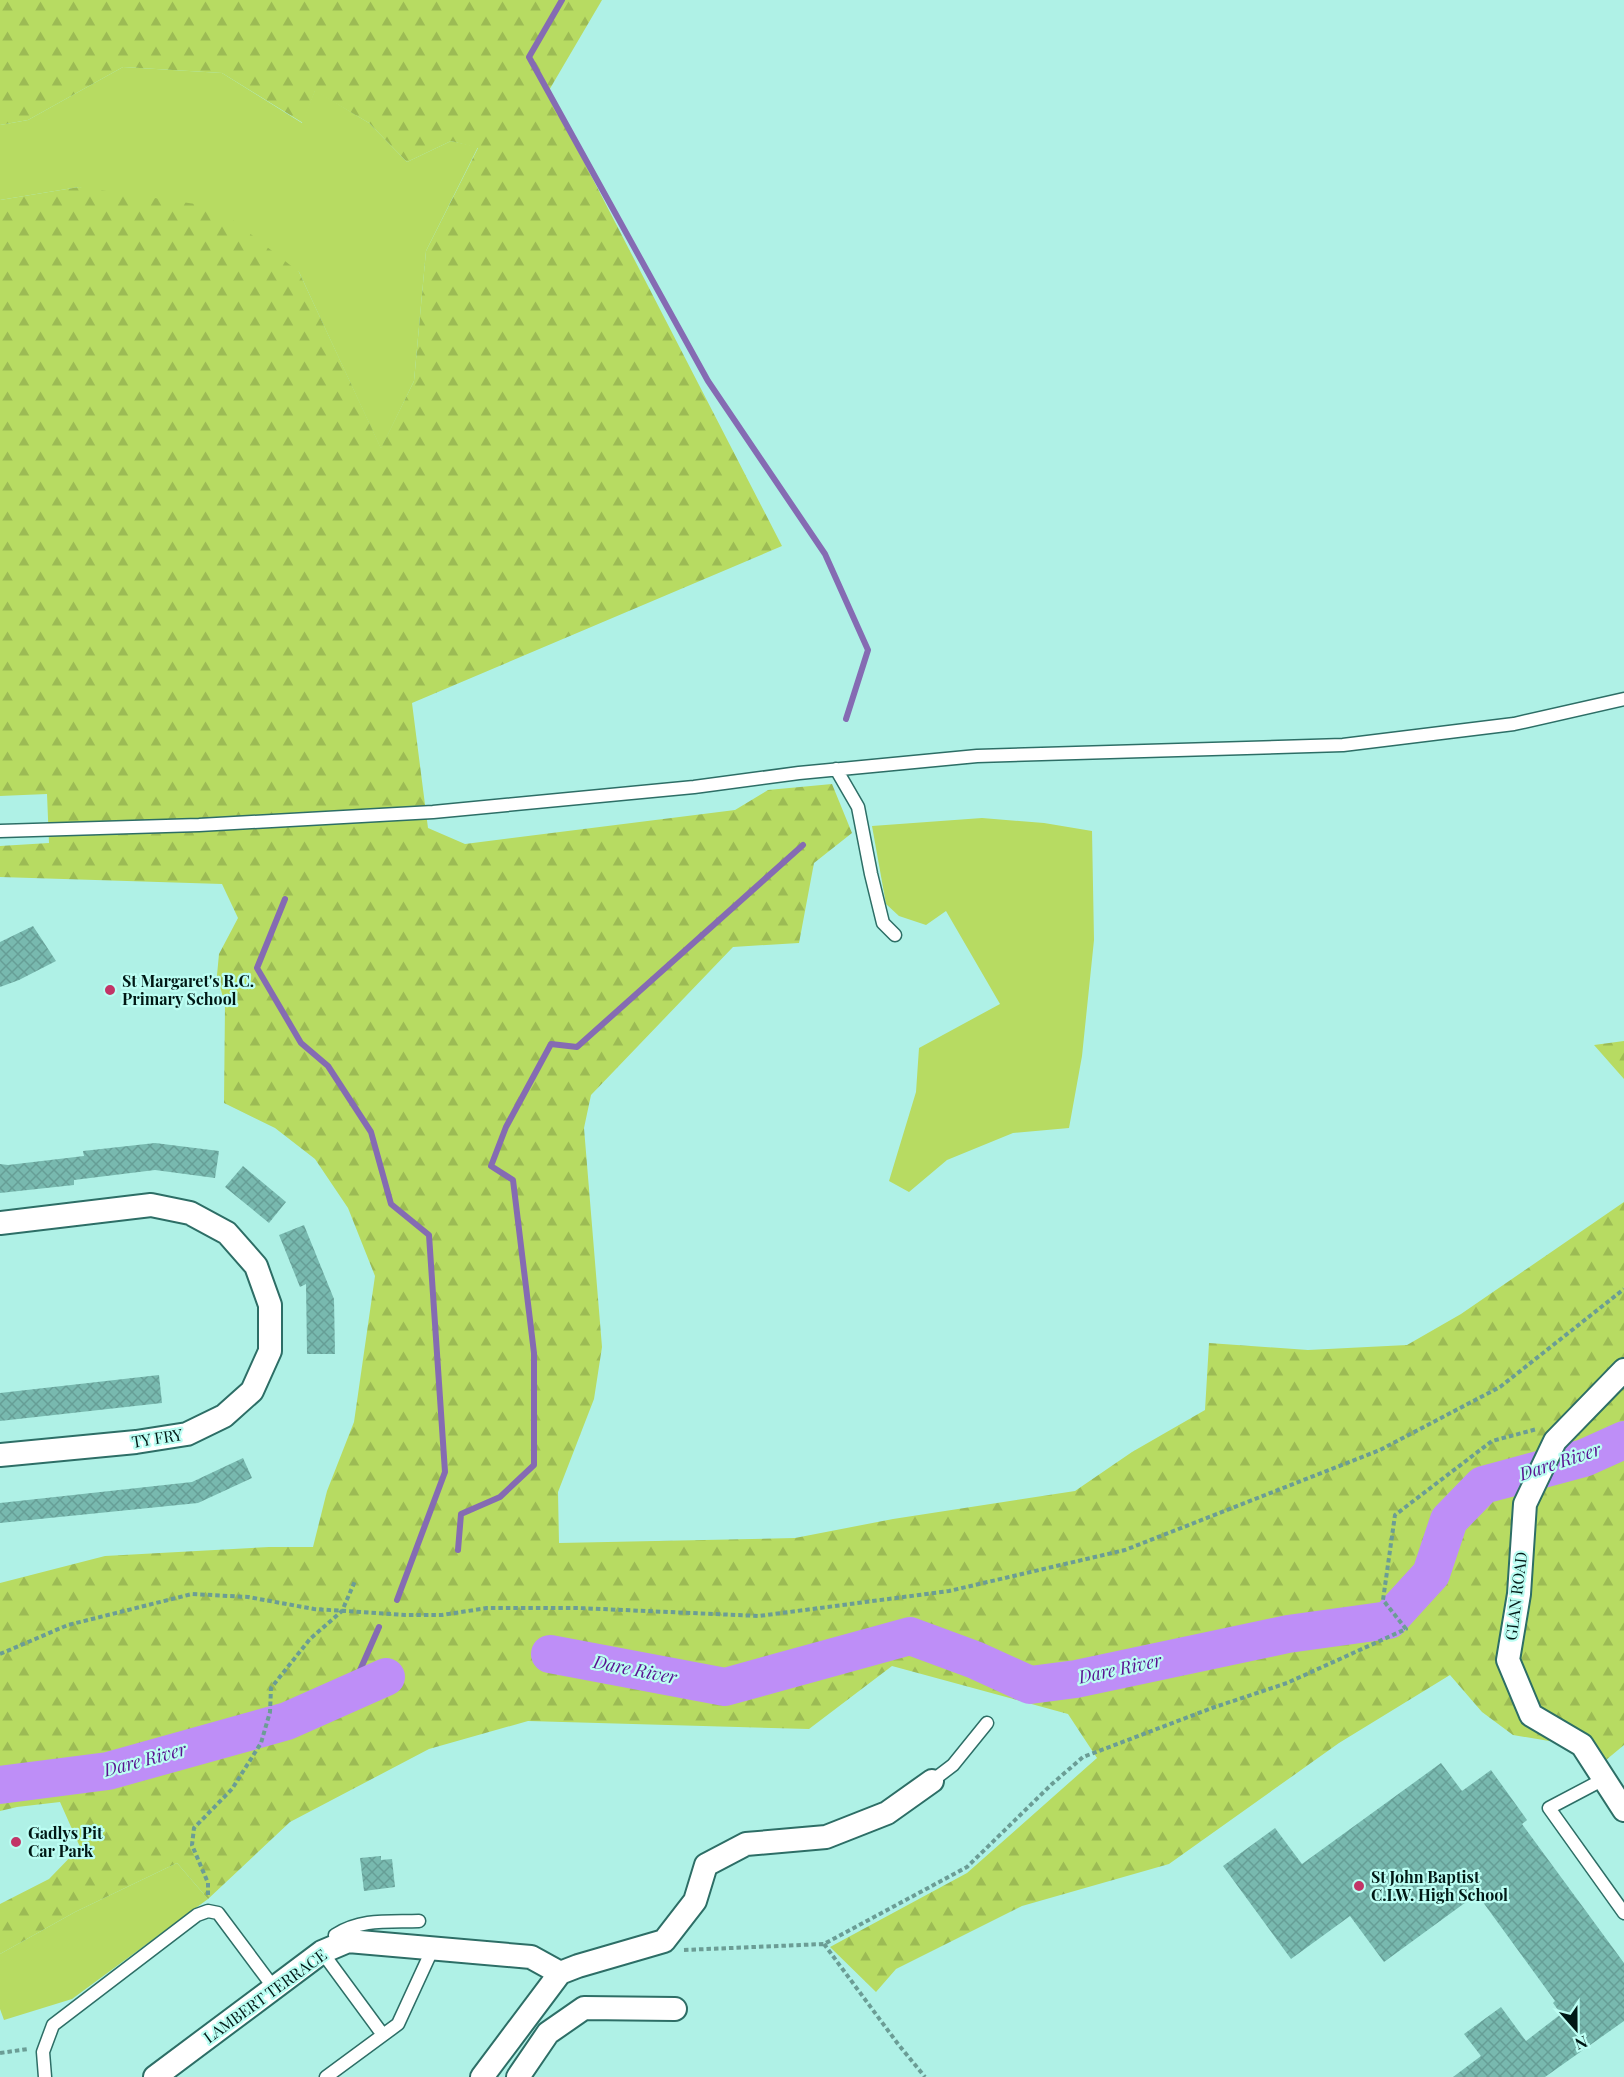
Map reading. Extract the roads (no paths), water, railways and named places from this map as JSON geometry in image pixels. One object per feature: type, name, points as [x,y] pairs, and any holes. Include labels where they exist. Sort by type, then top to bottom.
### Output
[{"type":"street","name":"TY FRY","points":[[0,1223],[151,1205],[190,1214],[227,1233],[256,1266],[270,1305],[270,1351],[252,1391],[224,1416],[187,1434],[136,1442],[0,1455]]},
{"type":"street","name":"GLAN ROAD","points":[[1624,1370],[1555,1441],[1525,1504],[1519,1594],[1508,1660],[1531,1715],[1582,1745],[1624,1810]]},
{"type":"street","points":[[482,2077],[569,1970],[664,1941],[695,1901],[706,1865],[746,1844],[826,1838],[887,1813],[932,1781]]},
{"type":"street","name":"LAMBERT TERRACE","points":[[155,2077],[274,1988],[330,1949],[348,1941],[531,1957],[569,1970]]},
{"type":"street","points":[[518,2077],[548,2033],[584,2008],[675,2009]]},
{"type":"lane","points":[[0,831],[199,825],[398,814],[694,787],[836,769],[977,756],[1343,745],[1514,724],[1624,699]]},
{"type":"lane","points":[[836,769],[858,807],[871,874],[884,923],[895,935]]},
{"type":"lane","points":[[932,1781],[953,1765],[987,1723]]},
{"type":"lane","points":[[1604,1779],[1549,1808],[1624,1913]]},
{"type":"lane","points":[[45,2077],[43,2052],[53,2025],[64,2014],[197,1915],[208,1911],[218,1913],[274,1988]]},
{"type":"lane","points":[[383,2035],[330,1949],[335,1935],[350,1926],[375,1922],[419,1921]]},
{"type":"lane","points":[[326,2077],[398,2024],[433,1948]]},
{"type":"waterway","points":[[562,0],[529,57],[708,381],[825,554],[868,650],[846,719]]},
{"type":"waterway","points":[[458,1550],[461,1514],[500,1497],[534,1465],[534,1353],[513,1180],[491,1166],[506,1127],[551,1044],[577,1047],[803,845]]},
{"type":"waterway","points":[[285,899],[257,968],[301,1043],[328,1066],[371,1132],[391,1204],[429,1235],[445,1472],[397,1600]]},
{"type":"waterway","name":"Dare River","points":[[550,1654],[725,1687],[910,1636],[975,1660],[1030,1685],[1076,1679],[1288,1634],[1389,1620],[1431,1574],[1449,1520],[1483,1485],[1584,1458],[1624,1440]]},
{"type":"waterway","points":[[350,1693],[379,1627]]},
{"type":"waterway","name":"Dare River","points":[[0,1785],[108,1771],[287,1721],[386,1677]]},
{"type":"place","name":"St Margaret's R.C. Primary School","points":[[110,990]]},
{"type":"place","name":"Gadlys Pit Car Park","points":[[16,1842]]},
{"type":"place","name":"St John Baptist C.I.W. High School","points":[[1359,1886]]}]
